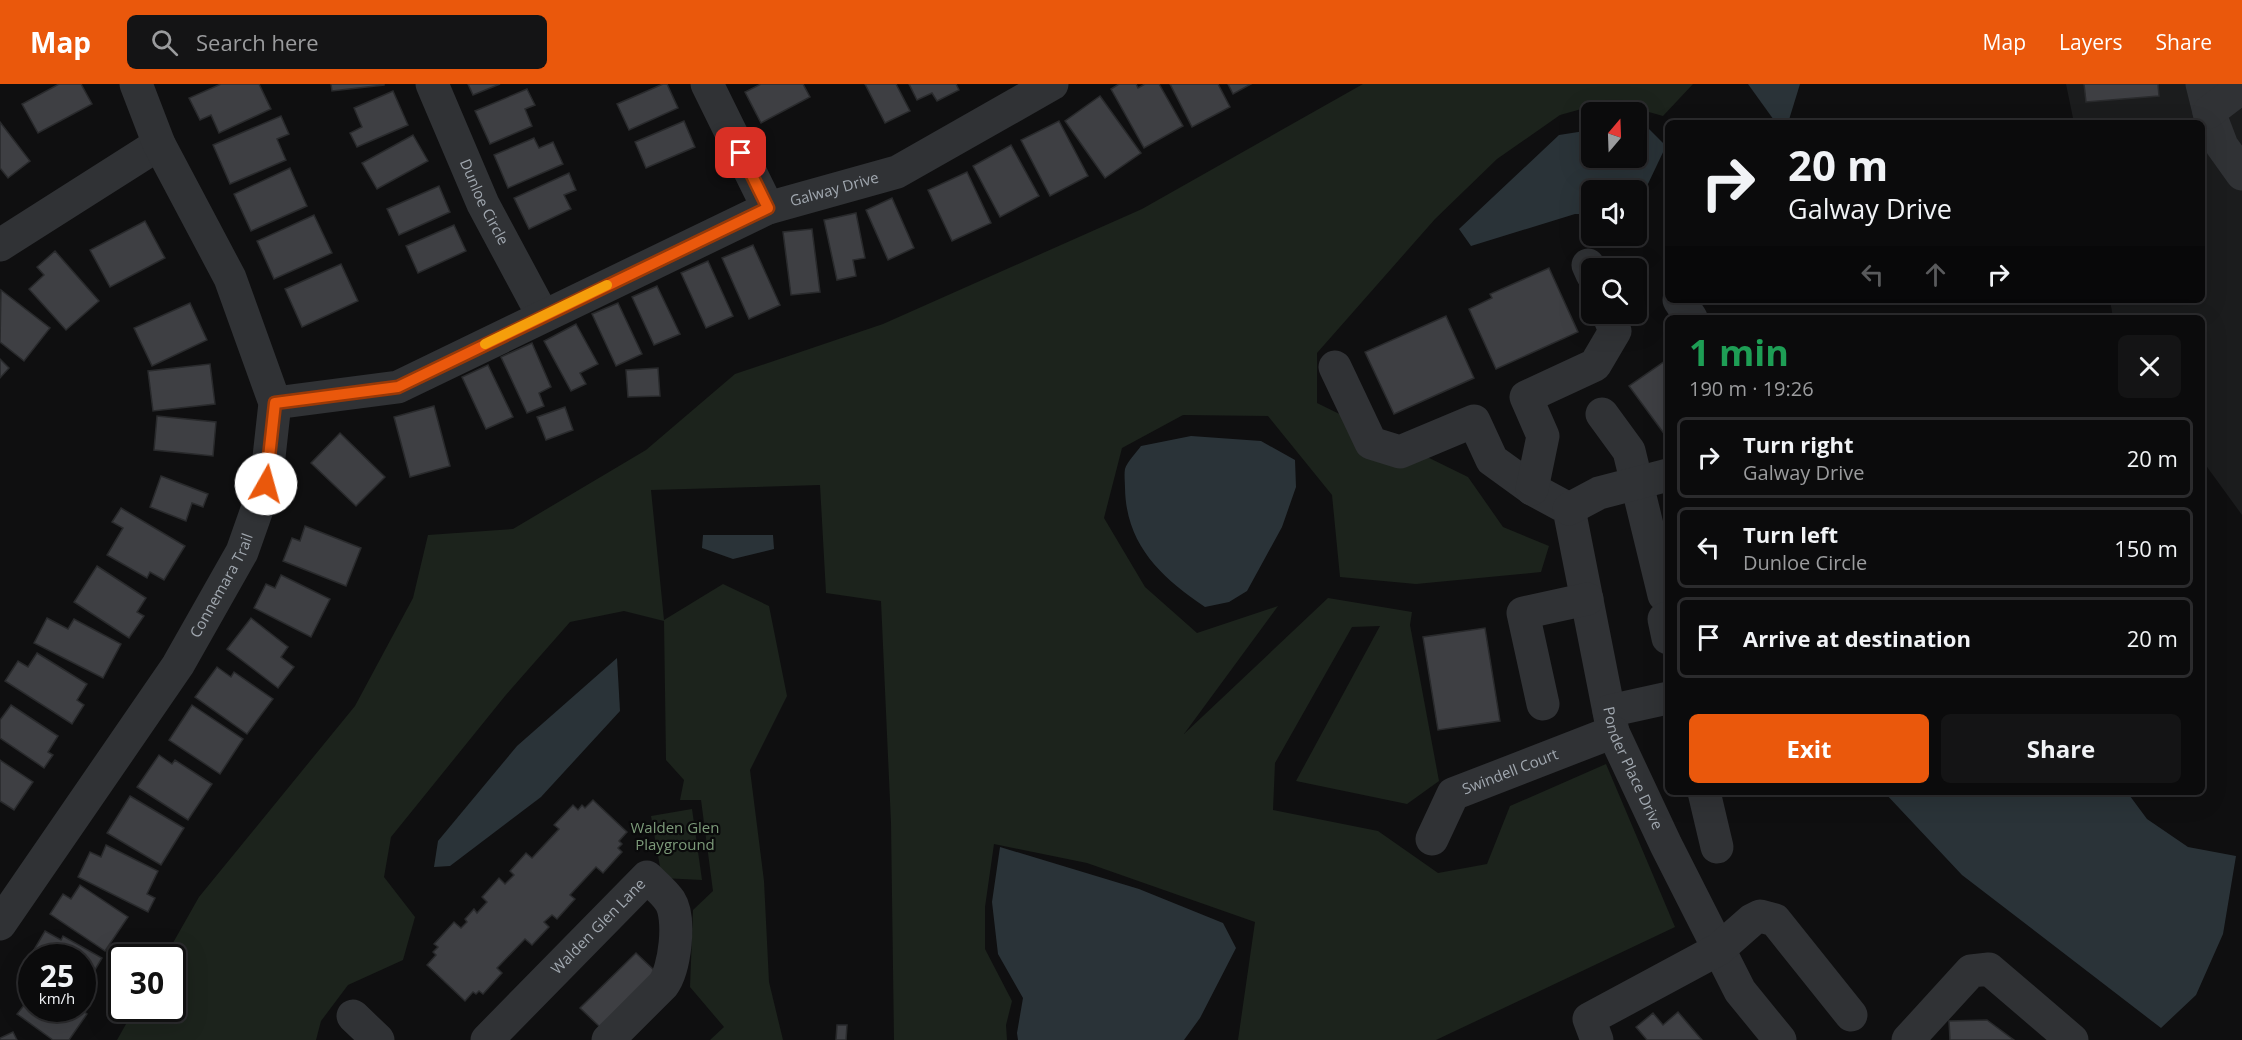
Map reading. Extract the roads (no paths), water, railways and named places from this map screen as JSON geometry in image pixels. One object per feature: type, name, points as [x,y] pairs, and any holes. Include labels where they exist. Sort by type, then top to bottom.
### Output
[{"type":"street","name":"Connemara Trail","points":[[0,924],[178,665],[242,552],[266,484],[275,403],[230,278],[159,144],[136,84]]},
{"type":"street","name":"Dunloe Circle","points":[[432,84],[483,204],[543,316]]},
{"type":"street","points":[[707,84],[768,208]]},
{"type":"street","name":"Galway Drive","points":[[275,403],[398,387],[768,208],[897,172],[1052,84]]},
{"type":"street","points":[[2242,87],[2206,98],[2222,146],[2242,174]]},
{"type":"street","points":[[0,245],[159,144]]},
{"type":"street","points":[[1532,489],[1543,436],[1526,397],[1595,365],[1615,331],[1612,324]]},
{"type":"street","points":[[1335,368],[1371,443],[1400,452],[1474,421],[1492,460],[1532,489],[1569,509],[1599,493],[1653,479]]},
{"type":"street","points":[[1602,414],[1653,479],[1665,618]]},
{"type":"street","name":"Ponder Place Drive","points":[[1569,509],[1611,722],[1666,845],[1740,991],[1780,1040]]},
{"type":"street","points":[[1543,704],[1522,613],[1587,599]]},
{"type":"street","name":"Swindell Court","points":[[1432,838],[1453,794],[1665,699]]},
{"type":"street","points":[[1705,795],[1717,847]]},
{"type":"street","name":"Walden Glen Lane","points":[[487,1040],[647,877],[671,903],[676,931],[674,957],[669,977],[663,985],[608,1040]]},
{"type":"street","points":[[1597,1040],[1589,1019],[1719,949],[1752,920],[1760,916],[1775,920],[1851,1015]]},
{"type":"street","points":[[1908,1040],[1971,971],[1989,969],[2072,1040]]},
{"type":"street","points":[[353,1016],[378,1040]]},
{"type":"park label","name":"Walden Glen Playground","points":[[675,836]]}]
